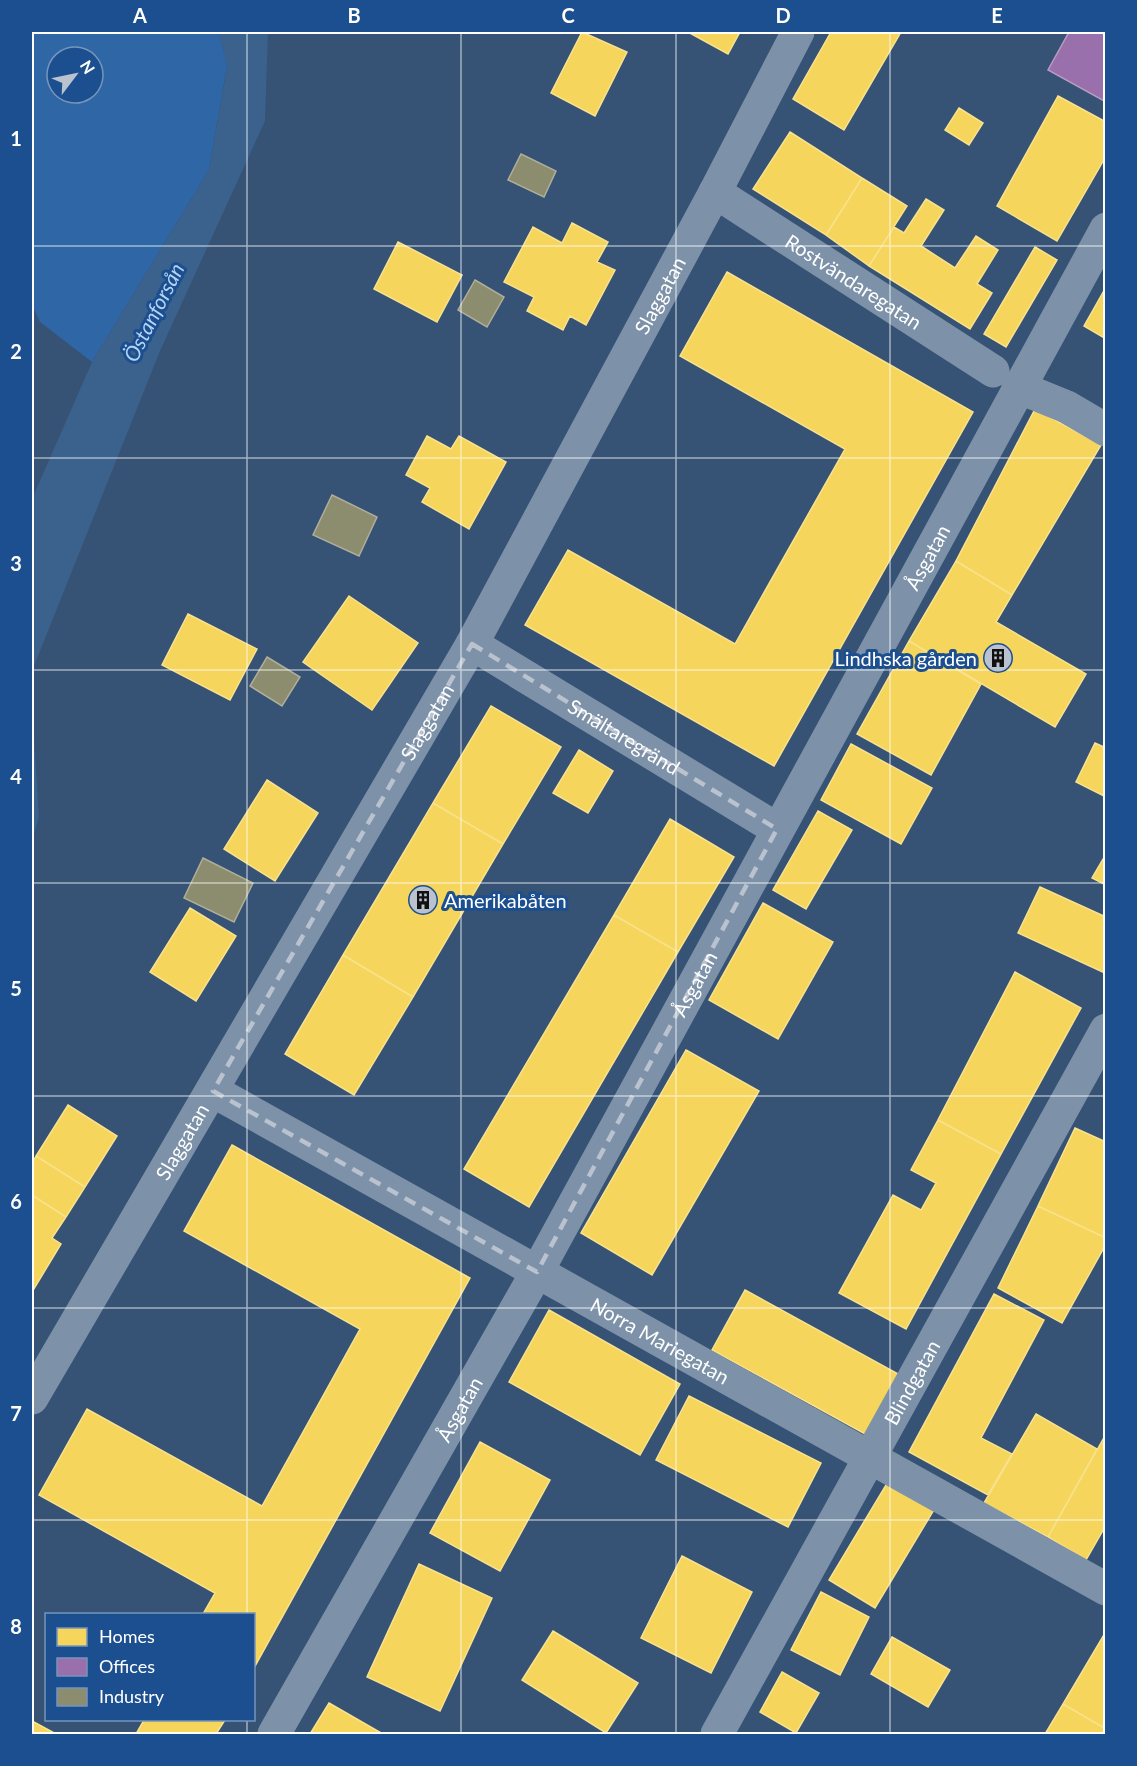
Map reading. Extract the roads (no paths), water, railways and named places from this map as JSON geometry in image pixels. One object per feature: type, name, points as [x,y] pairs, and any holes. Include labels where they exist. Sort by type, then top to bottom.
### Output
[{"type":"street","name":"Slaggatan","points":[[32,1398],[472,644],[715,192],[798,32]]},
{"type":"street","name":"Rostvändaregatan","points":[[715,192],[1006,379],[1067,407],[1106,430]]},
{"type":"street","name":"Åsgatan","points":[[274,1734],[537,1272],[777,829],[1006,379],[1106,229]]},
{"type":"street","name":"Smältaregränd","points":[[472,644],[777,829]]},
{"type":"street","name":"Blindgatan","points":[[717,1734],[1106,1030]]},
{"type":"street","name":"Norra Mariegatan","points":[[213,1091],[1106,1589]]},
{"type":"water","name":"Östanforsån","points":[[219,32],[268,32],[265,121],[160,351],[32,671],[32,499],[92,362],[209,170],[227,67]]},
{"type":"water","points":[[32,705],[39,817],[32,841]]},
{"type":"place","name":"Lindhska gården","points":[[998,658]]},
{"type":"place","name":"Amerikabåten","points":[[423,900]]}]
